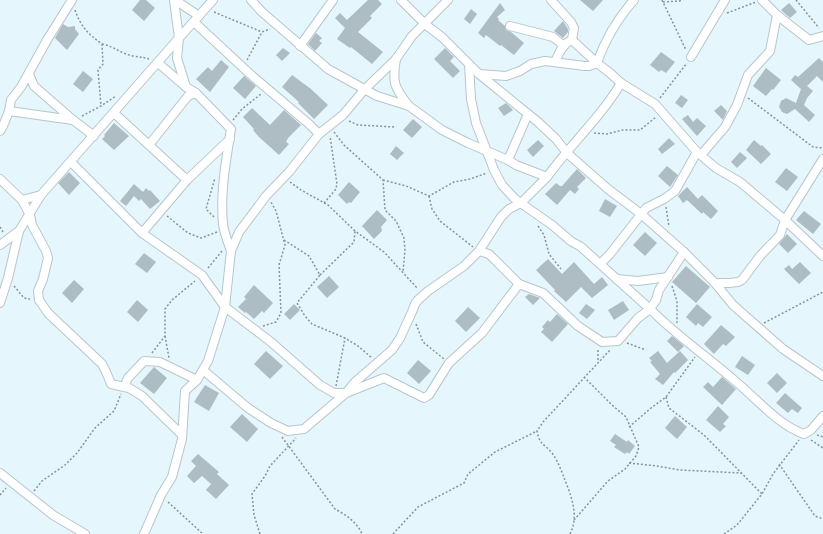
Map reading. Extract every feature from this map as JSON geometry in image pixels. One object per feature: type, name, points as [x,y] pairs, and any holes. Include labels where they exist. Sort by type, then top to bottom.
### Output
[{"type":"street","points":[[0,131],[4,126],[11,100],[29,74],[47,40],[72,0]]},
{"type":"street","points":[[174,0],[197,19],[250,74],[319,134]]},
{"type":"street","points":[[174,0],[179,38],[177,58],[186,87]]},
{"type":"street","points":[[0,245],[19,231],[41,195],[213,0]]},
{"type":"street","points":[[251,0],[300,46],[328,69],[377,96],[409,106]]},
{"type":"street","points":[[300,46],[333,0]]},
{"type":"street","points":[[401,0],[424,24],[443,38],[479,74],[556,139],[567,153],[608,189],[671,240],[715,283],[733,305],[783,349],[823,376]]},
{"type":"street","points":[[230,247],[239,232],[266,196],[284,177],[319,134],[340,116],[396,59],[412,36],[448,0]]},
{"type":"street","points":[[551,0],[571,22],[574,28],[572,40]]},
{"type":"street","points":[[597,63],[601,51],[617,23],[634,0]]},
{"type":"street","points":[[691,57],[725,0]]},
{"type":"street","points":[[762,0],[777,15],[809,40],[823,36]]},
{"type":"street","points":[[600,264],[610,254],[646,208],[664,199],[675,191],[699,153],[725,127],[738,105],[748,75],[770,51],[777,15]]},
{"type":"street","points":[[510,26],[553,37],[564,46]]},
{"type":"street","points":[[555,62],[559,52],[570,40],[572,40]]},
{"type":"street","points":[[572,40],[621,83],[656,104],[699,153],[716,168],[740,182],[785,220],[823,256]]},
{"type":"street","points":[[396,59],[394,82],[396,88],[409,106],[442,130],[516,165],[547,177]]},
{"type":"street","points":[[479,74],[506,76],[520,71],[531,64],[545,61],[585,66],[597,63]]},
{"type":"street","points":[[144,534],[160,495],[172,476],[182,435],[185,391],[198,380],[208,361],[225,307],[230,247],[223,226],[222,203],[225,163],[231,129],[196,93],[186,87],[158,63]]},
{"type":"street","points":[[470,65],[471,99],[476,123],[494,170],[502,185],[515,199],[521,202],[572,242],[580,246],[678,334],[735,380],[780,421],[804,434],[811,430],[823,416]]},
{"type":"street","points":[[29,74],[34,86],[94,136]]},
{"type":"street","points":[[203,370],[237,399],[271,423],[288,431],[304,429],[346,393],[355,382],[392,350],[400,338],[415,304],[423,295],[464,266],[479,251],[501,217],[509,209],[521,202],[547,177],[615,93],[621,83]]},
{"type":"street","points":[[149,145],[188,96],[196,93]]},
{"type":"street","points":[[9,111],[73,120]]},
{"type":"street","points":[[114,113],[187,180]]},
{"type":"street","points":[[508,160],[528,114]]},
{"type":"street","points":[[142,233],[187,180],[230,140]]},
{"type":"street","points":[[715,283],[738,282],[742,280],[760,256],[780,235],[785,220],[823,159]]},
{"type":"street","points":[[71,162],[142,233],[202,275],[225,307],[271,342],[320,385],[334,393],[346,393],[384,378],[424,398],[429,395],[449,363],[482,333],[519,284]]},
{"type":"street","points":[[0,179],[22,200],[30,215],[32,225],[46,251],[48,258],[43,279],[38,291],[39,300],[48,313],[102,364],[108,374],[111,384],[129,388],[142,396],[182,435]]},
{"type":"street","points":[[22,200],[41,195]]},
{"type":"street","points":[[0,303],[8,278],[19,231]]},
{"type":"street","points":[[479,251],[489,254],[519,284],[543,293],[578,326],[602,342],[618,341],[638,318],[650,309],[668,276],[684,252]]},
{"type":"street","points":[[616,279],[638,281],[668,276]]},
{"type":"street","points":[[124,387],[128,378],[144,360],[160,362],[198,380]]},
{"type":"street","points":[[0,473],[34,498],[53,515],[85,534]]},
{"type":"path","points":[[72,0],[79,21],[88,33],[102,44],[133,56],[141,56],[158,63]]},
{"type":"path","points":[[582,133],[607,134],[624,130],[640,130],[657,116],[656,104],[691,57],[684,48],[662,1],[679,2],[684,0]]},
{"type":"path","points":[[714,18],[762,0]]},
{"type":"path","points":[[796,0],[823,33]]},
{"type":"path","points":[[205,9],[262,32]]},
{"type":"path","points":[[250,74],[247,59],[262,32],[278,26]]},
{"type":"path","points":[[101,106],[98,70],[103,64],[102,44]]},
{"type":"path","points":[[231,129],[234,119],[242,109],[267,89]]},
{"type":"path","points":[[73,120],[101,106],[121,93]]},
{"type":"path","points":[[742,93],[813,147],[823,148]]},
{"type":"path","points":[[340,116],[358,124],[395,127]]},
{"type":"path","points":[[329,126],[344,145],[383,180],[406,186],[429,196]]},
{"type":"path","points":[[324,203],[336,190],[337,184],[329,126]]},
{"type":"path","points":[[429,196],[454,182],[470,179],[494,170]]},
{"type":"path","points":[[284,177],[300,190],[328,205],[355,231],[384,252],[423,295]]},
{"type":"path","points":[[383,180],[385,210],[396,221],[404,238],[405,250],[403,272]]},
{"type":"path","points":[[254,329],[276,322],[281,313],[279,265],[285,245],[276,211],[266,196]]},
{"type":"path","points":[[429,196],[432,209],[440,221],[479,251]]},
{"type":"path","points":[[664,199],[671,240]]},
{"type":"path","points":[[161,211],[188,233],[201,238],[224,230]]},
{"type":"path","points":[[536,223],[544,235],[550,254],[561,269]]},
{"type":"path","points":[[355,231],[354,242],[320,274],[297,303],[312,324],[345,338],[358,346],[377,363]]},
{"type":"path","points":[[284,240],[309,256],[320,274]]},
{"type":"path","points":[[171,368],[165,336],[165,309],[172,300],[202,275],[230,247]]},
{"type":"path","points":[[668,276],[677,301],[678,334]]},
{"type":"path","points":[[8,278],[24,298],[39,300]]},
{"type":"path","points":[[757,326],[823,292]]},
{"type":"path","points":[[412,312],[422,342],[449,363]]},
{"type":"path","points":[[144,360],[165,336]]},
{"type":"path","points":[[334,393],[345,338]]},
{"type":"path","points":[[598,339],[598,362]]},
{"type":"path","points":[[393,534],[418,507],[464,483],[468,474],[495,452],[537,432],[543,422],[618,341],[646,350]]},
{"type":"path","points":[[630,427],[666,397],[699,351]]},
{"type":"path","points":[[574,520],[608,481],[629,464],[636,456],[639,448],[636,437],[626,417],[584,377]]},
{"type":"path","points":[[34,498],[33,492],[36,486],[66,465],[77,454],[96,428],[114,411],[124,387]]},
{"type":"path","points":[[666,397],[669,408],[704,435],[762,494]]},
{"type":"path","points":[[260,534],[254,515],[252,494],[265,476],[270,466],[304,429]]},
{"type":"path","points":[[537,432],[539,441],[552,453],[558,462],[571,494],[574,520],[573,528],[570,534]]},
{"type":"path","points":[[724,534],[737,525],[762,494],[779,464],[794,444],[804,434],[823,448]]},
{"type":"path","points":[[280,435],[335,509],[346,515],[359,527],[362,534]]},
{"type":"path","points":[[629,464],[657,466],[680,470],[741,473]]},
{"type":"path","points":[[779,464],[814,516],[823,519]]},
{"type":"path","points":[[160,495],[203,534]]},
{"type":"building","points":[[140,0],[146,0],[155,8],[144,21],[132,10]]},
{"type":"building","points":[[368,0],[378,0],[382,4],[370,16],[372,18],[358,32],[383,52],[372,64],[351,47],[350,48],[337,39],[345,28],[335,18],[340,13],[347,20]]},
{"type":"building","points":[[580,0],[603,0],[593,11]]},
{"type":"building","points":[[500,3],[505,10],[497,17],[499,19],[498,20],[505,26],[506,30],[511,32],[524,43],[514,55],[486,35],[484,38],[478,33]]},
{"type":"building","points":[[789,3],[797,12],[790,18],[781,10]]},
{"type":"building","points":[[471,9],[477,14],[470,24],[464,19]]},
{"type":"building","points":[[563,21],[568,29],[568,32],[563,38],[554,31]]},
{"type":"building","points":[[63,24],[68,27],[75,26],[75,29],[79,34],[67,50],[55,38]]},
{"type":"building","points":[[316,33],[322,38],[319,41],[322,43],[315,51],[308,44]]},
{"type":"building","points":[[283,48],[290,53],[282,61],[276,55]]},
{"type":"building","points":[[445,48],[454,57],[450,61],[460,71],[453,78],[434,59]]},
{"type":"building","points":[[661,52],[675,62],[666,73],[661,70],[659,72],[650,65]]},
{"type":"building","points":[[819,58],[823,62],[823,82],[817,76],[807,86],[813,91],[807,98],[804,105],[815,115],[809,122],[795,109],[787,114],[782,112],[779,107],[781,101],[786,98],[796,103],[801,89],[791,80],[795,75],[798,77]]},
{"type":"building","points":[[221,60],[229,67],[210,92],[196,79],[208,67],[212,71]]},
{"type":"building","points":[[766,68],[781,80],[766,96],[753,86]]},
{"type":"building","points":[[83,71],[93,79],[83,92],[73,84]]},
{"type":"building","points":[[292,75],[311,89],[328,105],[314,119],[298,103],[299,102],[282,87]]},
{"type":"building","points":[[244,76],[256,86],[245,99],[233,88]]},
{"type":"building","points":[[681,95],[688,100],[682,108],[675,103]]},
{"type":"building","points":[[506,103],[513,110],[504,116],[498,108]]},
{"type":"building","points":[[721,105],[727,111],[723,120],[714,111]]},
{"type":"building","points":[[252,108],[270,125],[284,110],[301,125],[288,138],[286,142],[289,144],[279,155],[259,137],[243,117]]},
{"type":"building","points":[[688,115],[693,122],[697,118],[706,126],[697,136],[682,119]]},
{"type":"building","points":[[413,119],[422,127],[412,138],[403,130]]},
{"type":"building","points":[[114,123],[129,136],[114,150],[102,139]]},
{"type":"building","points":[[669,138],[675,144],[662,154],[658,149]]},
{"type":"building","points":[[538,140],[544,146],[533,157],[527,150]]},
{"type":"building","points":[[754,140],[761,146],[762,145],[771,154],[761,164],[746,150]]},
{"type":"building","points":[[396,146],[404,153],[397,160],[390,154]]},
{"type":"building","points":[[740,152],[747,158],[737,168],[731,162]]},
{"type":"building","points":[[667,166],[678,175],[670,187],[658,176]]},
{"type":"building","points":[[786,168],[798,177],[787,191],[775,182]]},
{"type":"building","points":[[577,169],[586,178],[577,187],[579,189],[575,194],[570,190],[557,205],[545,194],[556,183],[562,186]]},
{"type":"building","points":[[69,172],[80,183],[69,195],[58,183]]},
{"type":"building","points":[[349,182],[360,192],[351,203],[349,202],[347,204],[338,195]]},
{"type":"building","points":[[134,184],[143,192],[146,188],[149,191],[150,190],[160,201],[150,209],[141,199],[139,201],[134,196],[126,206],[120,201]]},
{"type":"building","points":[[687,187],[698,199],[702,195],[718,211],[711,219],[703,212],[702,214],[687,200],[683,203],[678,196]]},
{"type":"building","points":[[605,199],[617,206],[610,217],[599,211]]},
{"type":"building","points":[[377,210],[387,220],[381,227],[382,231],[374,239],[362,226]]},
{"type":"building","points":[[804,211],[821,224],[813,234],[796,220]]},
{"type":"building","points":[[645,232],[657,243],[645,256],[633,245]]},
{"type":"building","points":[[787,234],[797,244],[788,253],[779,244]]},
{"type":"building","points":[[144,253],[156,262],[147,273],[135,264]]},
{"type":"building","points":[[548,259],[562,274],[574,262],[594,284],[602,277],[608,285],[592,298],[581,287],[566,302],[554,291],[555,290],[536,270]]},
{"type":"building","points":[[800,262],[811,273],[799,284],[784,269],[789,265],[792,269]]},
{"type":"building","points":[[686,266],[710,287],[696,303],[672,282]]},
{"type":"building","points":[[329,276],[339,287],[327,298],[317,287]]},
{"type":"building","points":[[74,280],[84,289],[72,303],[62,293]]},
{"type":"building","points":[[254,285],[273,303],[264,313],[262,311],[254,319],[238,307],[246,299],[244,297]]},
{"type":"building","points":[[529,294],[540,298],[533,305],[525,297]]},
{"type":"building","points":[[137,300],[148,310],[138,322],[127,312]]},
{"type":"building","points":[[623,301],[629,310],[614,320],[608,310]]},
{"type":"building","points":[[294,304],[300,310],[290,320],[284,314]]},
{"type":"building","points":[[586,304],[595,310],[587,319],[579,313]]},
{"type":"building","points":[[697,304],[712,317],[703,327],[698,323],[696,326],[686,317]]},
{"type":"building","points":[[468,307],[480,318],[466,332],[455,321]]},
{"type":"building","points":[[557,314],[568,324],[552,342],[541,332],[544,329],[542,327],[548,320],[550,322]]},
{"type":"building","points":[[721,325],[735,337],[726,346],[723,344],[714,354],[704,344]]},
{"type":"building","points":[[672,336],[684,346],[678,352],[667,341]]},
{"type":"building","points":[[266,351],[283,366],[270,379],[254,364]]},
{"type":"building","points":[[658,351],[667,363],[680,351],[688,360],[675,373],[674,372],[663,385],[655,379],[660,374],[650,362],[652,361],[649,358]]},
{"type":"building","points":[[742,356],[755,365],[748,375],[735,367]]},
{"type":"building","points":[[418,360],[431,371],[419,384],[407,373]]},
{"type":"building","points":[[154,367],[167,378],[154,394],[140,383]]},
{"type":"building","points":[[777,373],[787,383],[777,393],[767,383]]},
{"type":"building","points":[[722,377],[736,389],[722,405],[703,387],[708,382],[713,387]]},
{"type":"building","points":[[205,385],[219,393],[209,411],[194,402]]},
{"type":"building","points":[[785,393],[802,408],[798,413],[792,409],[788,413],[776,403]]},
{"type":"building","points":[[718,406],[729,417],[723,424],[726,426],[720,432],[706,420]]},
{"type":"building","points":[[242,414],[258,429],[247,442],[230,427]]},
{"type":"building","points":[[675,416],[687,427],[677,439],[665,428]]},
{"type":"building","points":[[615,434],[627,442],[628,440],[635,446],[629,454],[627,452],[625,454],[614,447],[616,445],[610,441]]},
{"type":"building","points":[[198,454],[219,472],[217,474],[229,485],[216,499],[206,490],[211,484],[202,476],[194,483],[187,476],[196,466],[191,461]]}]
